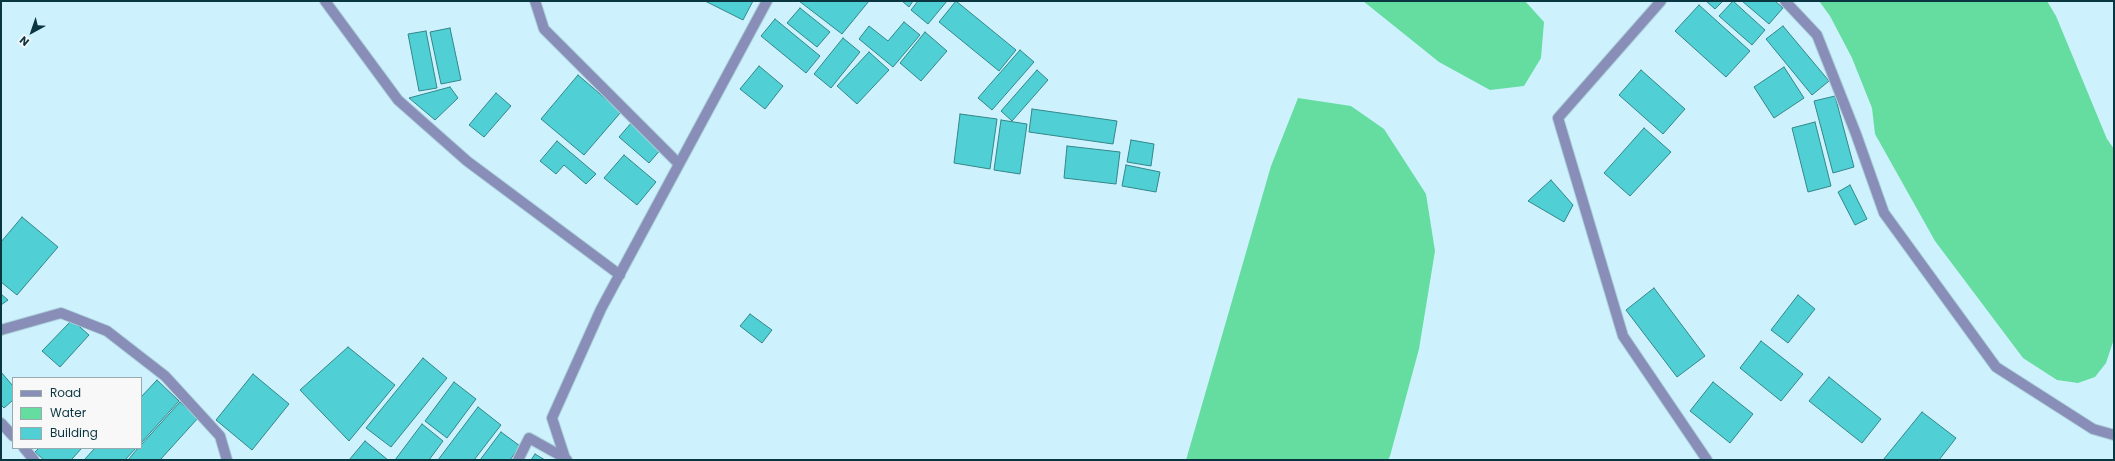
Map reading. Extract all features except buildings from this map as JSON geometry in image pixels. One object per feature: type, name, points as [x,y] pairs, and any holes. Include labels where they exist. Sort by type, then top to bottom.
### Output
[{"type":"street","points":[[325,1],[398,100],[467,161],[620,274]]},
{"type":"street","points":[[535,1],[544,29],[679,164]]},
{"type":"street","points":[[566,459],[552,418],[601,309],[767,1]]},
{"type":"street","points":[[1661,1],[1558,118],[1623,336],[1707,460]]},
{"type":"street","points":[[1785,1],[1817,35],[1856,134],[1884,213],[1996,367],[2094,430],[2114,435]]},
{"type":"street","points":[[1,330],[61,313],[107,331],[165,376],[220,436],[227,460]]},
{"type":"street","points":[[1,423],[12,435]]},
{"type":"street","points":[[518,460],[529,438],[566,459]]},
{"type":"street","points":[[25,449],[34,460]]},
{"type":"water","points":[[1363,1],[1525,1],[1544,22],[1541,58],[1524,86],[1490,90],[1439,62]]},
{"type":"water","points":[[1819,1],[2047,1],[2056,16],[2107,139],[2114,149],[2114,339],[2106,363],[2095,377],[2078,383],[2057,380],[2023,358],[1935,241],[1875,134],[1872,108],[1852,58],[1830,16]]},
{"type":"water","points":[[1298,98],[1351,106],[1384,129],[1426,194],[1435,251],[1419,349],[1390,456],[1388,460],[1186,460],[1271,166]]}]
